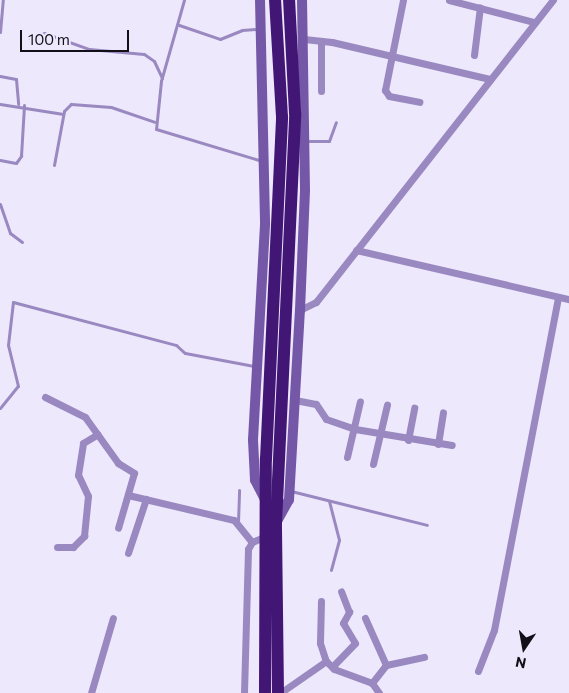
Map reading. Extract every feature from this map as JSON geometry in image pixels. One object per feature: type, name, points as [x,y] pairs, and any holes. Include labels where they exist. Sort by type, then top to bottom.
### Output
[{"type":"highway","points":[[265,693],[266,501],[282,117],[275,0]]},
{"type":"highway","points":[[279,693],[276,523],[295,113],[289,0]]},
{"type":"street","points":[[260,0],[264,225],[255,366],[253,467],[266,501]]},
{"type":"street","points":[[276,523],[285,512],[290,491],[300,310],[304,141],[302,0]]},
{"type":"street","points":[[403,0],[391,54],[386,93],[419,102]]},
{"type":"street","points":[[449,0],[480,6],[534,22]]},
{"type":"street","points":[[300,310],[316,302],[553,0]]},
{"type":"street","points":[[474,55],[480,6]]},
{"type":"street","points":[[304,39],[391,54],[490,79]]},
{"type":"street","points":[[321,41],[321,92]]},
{"type":"street","points":[[356,250],[569,300]]},
{"type":"street","points":[[478,671],[494,630],[558,297]]},
{"type":"street","points":[[45,397],[85,417],[118,463],[134,473],[118,528]]},
{"type":"street","points":[[295,400],[316,404],[326,418],[354,429],[380,436],[452,445]]},
{"type":"street","points":[[347,457],[360,401]]},
{"type":"street","points":[[373,464],[386,405]]},
{"type":"street","points":[[408,440],[414,408]]},
{"type":"street","points":[[438,444],[444,412]]},
{"type":"street","points":[[57,547],[73,547],[84,536],[88,496],[78,475],[83,443],[98,434]]},
{"type":"street","points":[[128,495],[238,522],[252,542],[244,693]]},
{"type":"street","points":[[128,553],[146,499]]},
{"type":"street","points":[[252,542],[266,536]]},
{"type":"street","points":[[332,667],[355,643],[343,623],[349,612],[341,591]]},
{"type":"street","points":[[321,601],[320,644],[326,661],[332,667],[372,684],[379,693]]},
{"type":"street","points":[[91,693],[113,618]]},
{"type":"street","points":[[365,618],[386,666]]},
{"type":"street","points":[[372,684],[386,666],[424,657]]},
{"type":"street","points":[[279,693],[326,661]]},
{"type":"lane","points":[[0,32],[2,0]]},
{"type":"lane","points":[[184,0],[179,25],[162,78],[155,122],[160,132],[263,161]]},
{"type":"lane","points":[[179,25],[220,39],[242,30],[262,29]]},
{"type":"lane","points":[[29,38],[44,33],[89,49],[144,54],[154,61],[162,78]]},
{"type":"lane","points":[[0,76],[16,79],[18,104]]},
{"type":"lane","points":[[54,165],[63,114],[66,107],[78,103],[111,107],[155,122]]},
{"type":"lane","points":[[0,104],[18,104],[63,114]]},
{"type":"lane","points":[[0,160],[16,163],[21,156],[24,105]]},
{"type":"lane","points":[[304,141],[329,142],[336,122]]},
{"type":"lane","points":[[0,204],[10,234],[22,242]]},
{"type":"lane","points":[[0,408],[18,386],[8,345],[13,302],[176,345],[185,353],[255,366]]},
{"type":"lane","points":[[238,522],[240,490]]},
{"type":"lane","points":[[290,491],[427,525]]},
{"type":"lane","points":[[330,501],[339,540],[331,570]]}]
